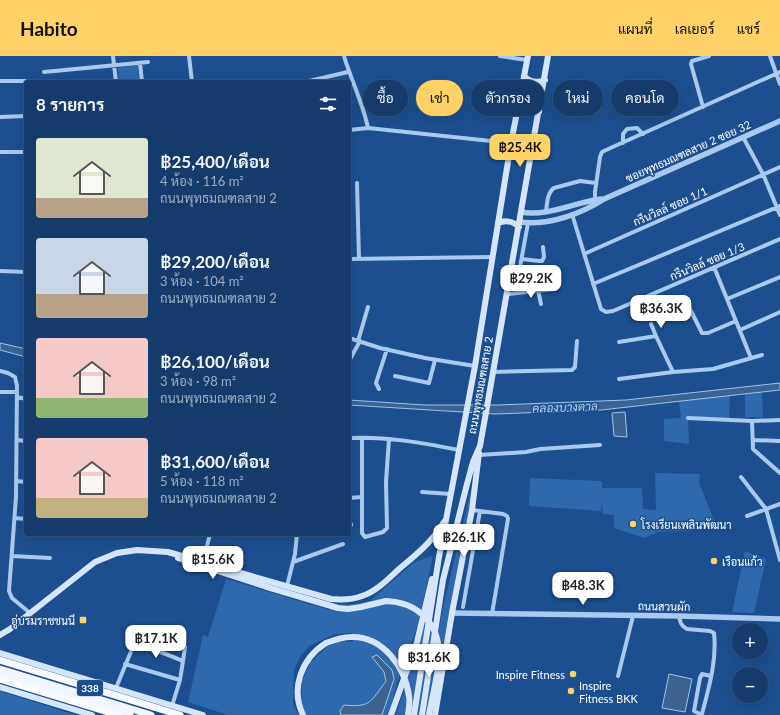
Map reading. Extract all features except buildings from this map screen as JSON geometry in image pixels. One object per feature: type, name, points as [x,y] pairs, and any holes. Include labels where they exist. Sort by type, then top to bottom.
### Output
[{"type":"highway","name":"338","points":[[0,660],[180,715]]},
{"type":"highway","name":"338","points":[[0,679],[118,715]]},
{"type":"main road","name":"ถนนพุทธมณฑลสาย 2","points":[[545,80],[548,56]]},
{"type":"main road","name":"ถนนพุทธมณฑลสาย 2","points":[[523,80],[528,58]]},
{"type":"main road","points":[[524,76],[527,80]]},
{"type":"main road","name":"ถนนพุทธมณฑลสาย 2","points":[[414,715],[439,557],[475,366],[516,116]]},
{"type":"main road","name":"ถนนพุทธมณฑลสาย 2","points":[[422,714],[443,580],[466,484],[480,446],[538,116]]},
{"type":"main road","points":[[498,223],[502,221],[519,224]]},
{"type":"main road","points":[[435,715],[452,613],[472,510],[480,446]]},
{"type":"main road","points":[[0,635],[30,614],[88,567],[103,558],[117,553],[137,550],[168,552],[331,599],[350,599],[369,593],[379,587],[422,550],[447,518]]},
{"type":"main road","points":[[168,552],[176,558],[188,562],[338,608],[348,609],[380,602],[392,602],[402,603],[419,611],[426,618],[435,632],[439,652],[429,715]]},
{"type":"main road","points":[[391,715],[416,642],[439,557]]},
{"type":"main road","points":[[303,715],[297,695],[300,674],[304,664],[318,648],[326,643],[351,637],[369,640],[380,645],[389,654],[403,675],[409,698],[408,715]]},
{"type":"main road","name":"338","points":[[0,654],[203,715]]},
{"type":"main road","name":"338","points":[[0,669],[151,715]]},
{"type":"main road","name":"338","points":[[0,675],[130,715]]},
{"type":"main road","name":"338","points":[[0,687],[92,715]]},
{"type":"street","points":[[113,56],[116,80]]},
{"type":"street","points":[[189,56],[192,80]]},
{"type":"street","points":[[344,56],[348,72],[363,109],[368,128]]},
{"type":"street","points":[[500,56],[528,58]]},
{"type":"street","points":[[702,107],[691,64],[692,61],[709,56]]},
{"type":"street","points":[[770,56],[778,73],[780,84]]},
{"type":"street","points":[[44,72],[148,62]]},
{"type":"street","points":[[140,63],[142,80]]},
{"type":"street","points":[[314,80],[348,72]]},
{"type":"street","points":[[595,200],[596,183],[602,152],[778,73]]},
{"type":"street","points":[[0,80],[24,81]]},
{"type":"street","points":[[0,117],[24,116]]},
{"type":"street","name":"ซอยพุทธมณฑลสาย 2 ซอย 32","points":[[519,224],[546,222],[590,208],[604,199],[780,122]]},
{"type":"street","points":[[351,130],[368,128],[511,143]]},
{"type":"street","points":[[623,143],[623,134],[627,129],[637,128],[643,134]]},
{"type":"street","points":[[743,137],[763,174],[778,207],[780,215]]},
{"type":"street","points":[[0,152],[24,152]]},
{"type":"street","name":"กรีนวิลล์ ซอย 1/1","points":[[584,254],[780,167]]},
{"type":"street","points":[[546,212],[549,194],[554,188],[580,181],[596,183]]},
{"type":"street","points":[[356,183],[359,259]]},
{"type":"street","name":"ซอยพุทธมณฑลสาย 2 ซอย 32","points":[[522,212],[529,214],[546,212],[569,205],[604,199]]},
{"type":"street","points":[[569,205],[572,214]]},
{"type":"street","points":[[593,284],[778,207]]},
{"type":"street","name":"กรีนวิลล์ ซอย 1/3","points":[[572,214],[601,309],[611,312],[780,239]]},
{"type":"street","points":[[520,267],[528,223]]},
{"type":"street","points":[[522,259],[542,261],[543,248]]},
{"type":"street","points":[[351,259],[492,257]]},
{"type":"street","points":[[714,267],[751,358]]},
{"type":"street","points":[[0,271],[24,272]]},
{"type":"street","points":[[727,299],[780,277]]},
{"type":"street","points":[[507,294],[555,289]]},
{"type":"street","points":[[538,290],[541,304]]},
{"type":"street","points":[[688,305],[702,333],[708,333],[736,321]]},
{"type":"street","points":[[351,357],[359,341],[368,307]]},
{"type":"street","points":[[740,330],[780,312]]},
{"type":"street","points":[[651,324],[673,372]]},
{"type":"street","points":[[619,342],[656,336]]},
{"type":"street","points":[[351,339],[435,360],[475,366]]},
{"type":"street","points":[[493,372],[572,370],[575,367],[577,341]]},
{"type":"street","points":[[379,389],[376,383],[387,349]]},
{"type":"street","points":[[619,378],[713,369],[762,355]]},
{"type":"street","points":[[395,376],[429,383],[435,360]]},
{"type":"street","points":[[0,371],[15,377],[17,392],[15,518],[9,591],[12,598],[30,614]]},
{"type":"street","points":[[0,392],[17,392]]},
{"type":"street","points":[[17,397],[24,399]]},
{"type":"street","points":[[688,418],[752,421],[780,420]]},
{"type":"street","points":[[752,421],[753,449],[780,473]]},
{"type":"street","points":[[351,438],[389,439],[460,450]]},
{"type":"street","points":[[362,438],[362,525],[363,535],[366,537],[386,531],[386,482],[389,439]]},
{"type":"street","points":[[17,440],[24,441]]},
{"type":"street","points":[[753,440],[780,441]]},
{"type":"street","points":[[479,454],[526,452],[540,449],[600,445]]},
{"type":"street","points":[[741,477],[766,509],[780,560]]},
{"type":"street","points":[[16,481],[24,482]]},
{"type":"street","points":[[422,492],[451,494]]},
{"type":"street","points":[[351,498],[362,497]]},
{"type":"street","points":[[747,516],[780,504]]},
{"type":"street","points":[[472,510],[503,514],[507,516],[508,519],[492,614]]},
{"type":"street","points":[[463,607],[480,511]]},
{"type":"street","points":[[15,518],[24,519]]},
{"type":"street","points":[[203,562],[210,536]]},
{"type":"street","points":[[286,586],[293,562],[297,536]]},
{"type":"street","points":[[775,543],[780,541]]},
{"type":"street","points":[[293,562],[343,544]]},
{"type":"street","points":[[12,556],[50,558]]},
{"type":"street","name":"ถนนสวนผัก","points":[[452,613],[780,619]]},
{"type":"street","points":[[618,676],[633,616]]},
{"type":"street","points":[[679,616],[682,626],[687,629],[710,630],[714,633],[716,648],[714,663],[711,676],[702,714],[700,714],[694,711],[700,678],[702,674],[711,676]]},
{"type":"street","points":[[145,647],[150,632]]},
{"type":"street","points":[[116,688],[125,664],[134,647],[145,647],[183,661]]},
{"type":"street","points":[[172,706],[180,680],[185,647]]},
{"type":"street","points":[[125,664],[180,680]]},
{"type":"shaded area","points":[[138,65],[139,80],[119,80],[118,68]]},
{"type":"shaded area","points":[[762,392],[763,417],[745,417],[745,394]]},
{"type":"shaded area","points":[[730,395],[729,421],[688,420],[689,444],[664,441],[664,419],[681,418],[679,401]]},
{"type":"shaded area","points":[[655,473],[700,474],[699,483],[714,520],[700,530],[658,532],[644,538],[614,528],[614,515],[603,514],[602,502],[601,511],[529,506],[530,478],[602,481],[602,488],[642,488],[643,509],[656,510]]},
{"type":"shaded area","points":[[471,490],[473,491],[432,715],[396,715],[420,640],[424,621],[433,622],[419,713],[424,714],[442,612]]},
{"type":"shaded area","points":[[745,551],[766,559],[754,613],[732,612]]},
{"type":"shaded area","points":[[433,556],[417,628],[397,683],[389,715],[306,715],[301,702],[302,682],[310,663],[328,646],[339,641],[353,642],[352,633],[335,634],[309,646],[300,657],[294,670],[293,705],[299,715],[228,715],[188,702],[203,635],[208,637],[226,579],[329,610],[337,605],[370,601],[413,563]]},
{"type":"shaded area","points":[[0,691],[75,715],[0,715]]},
{"type":"water","points":[[0,343],[24,349],[24,356],[0,350]]},
{"type":"water","name":"คลองบางตาล","points":[[780,383],[780,390],[601,410],[495,414],[351,405],[351,400],[425,405],[498,405],[626,400]]},
{"type":"water","points":[[625,412],[627,437],[614,436],[612,413]]},
{"type":"water","points":[[377,655],[392,670],[394,679],[382,715],[341,715],[340,711],[344,705],[353,706],[370,702],[386,681],[384,672],[372,657]]},
{"type":"water","points":[[669,674],[692,679],[685,712],[662,708]]},
{"type":"place","name":"โรงเรียนเพลินพัฒนา","points":[[633,524]]},
{"type":"place","name":"เรือนแก้ว","points":[[714,561]]},
{"type":"place","name":"อู่บรมราชชนนี","points":[[83,620]]},
{"type":"place","name":"Inspire Fitness","points":[[573,674]]},
{"type":"place","name":"Inspire Fitness BKK","points":[[571,691]]}]
